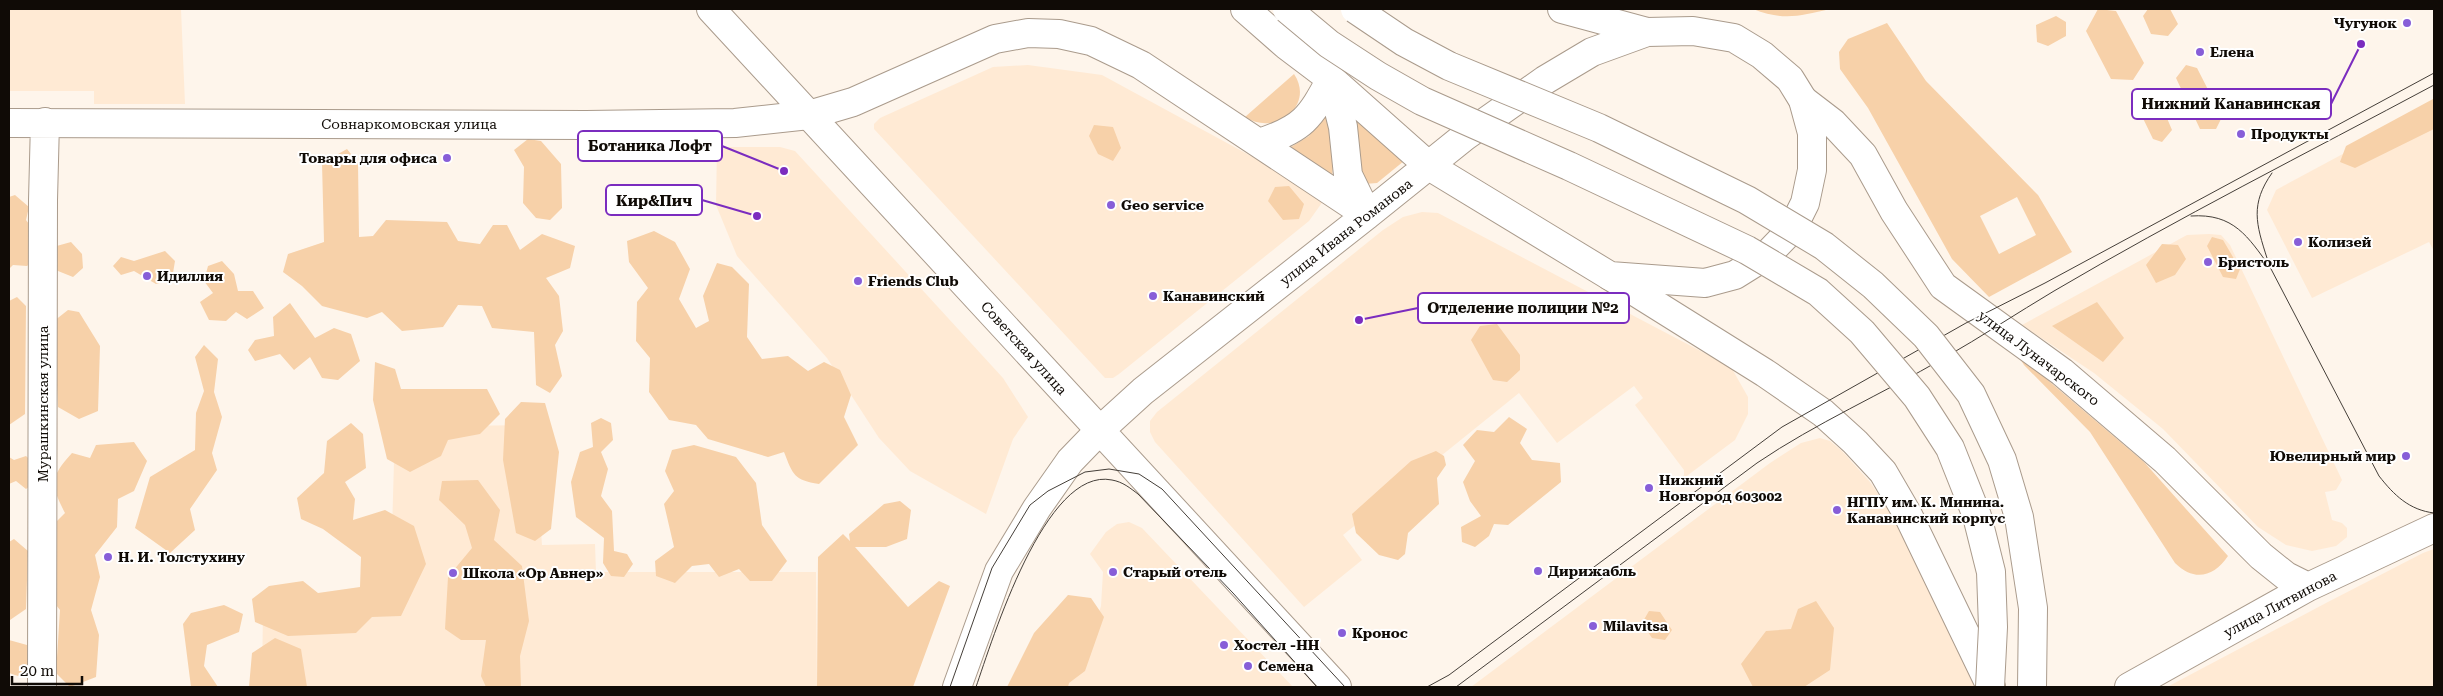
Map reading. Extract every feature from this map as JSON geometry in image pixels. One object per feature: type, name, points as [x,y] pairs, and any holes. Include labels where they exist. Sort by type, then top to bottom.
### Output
[{"type":"main road","name":"Советская улица","points":[[711,9],[1337,687]]},
{"type":"main road","points":[[1245,9],[1286,45],[1331,79],[1429,166],[1765,373],[1823,414],[1855,442],[1883,472],[1908,515],[1990,687]]},
{"type":"main road","points":[[1287,9],[1329,44],[1378,76],[1422,101],[1569,166],[1747,250],[1818,292],[1862,332],[1917,397],[1950,448],[1977,516],[1991,572],[1990,687]]},
{"type":"main road","points":[[1355,9],[1404,42],[1449,66],[1599,128],[1747,200],[1824,246],[1873,285],[1926,336],[1971,394],[2005,469],[2019,517],[2033,608],[2032,687]]},
{"type":"main road","points":[[1562,9],[1647,32],[1693,31],[1734,38],[1762,55],[1790,79],[1803,100],[1812,133],[1812,170],[1805,203],[1792,229],[1767,255],[1735,275],[1705,283],[1610,276]]},
{"type":"main road","name":"улица Ивана Романова","points":[[957,687],[999,571],[1037,508],[1070,461],[1099,430],[1143,391],[1464,137],[1545,80],[1592,52],[1647,32]]},
{"type":"main road","name":"Совнаркомовская улица","points":[[9,123],[586,125],[735,123],[809,115],[853,102],[995,39],[1028,33],[1059,34],[1091,41],[1140,65],[1367,215]]},
{"type":"main road","points":[[1260,144],[1283,136],[1300,125],[1314,111],[1331,79]]},
{"type":"main road","points":[[1331,79],[1342,127],[1348,174],[1367,215]]},
{"type":"main road","name":"улица Луначарского","points":[[1803,100],[1833,123],[1863,155],[1894,211],[1944,286],[2078,385],[2165,460],[2261,556],[2286,576],[2308,587]]},
{"type":"main road","name":"Мурашкинская улица","points":[[42,687],[42,192],[45,122]]},
{"type":"main road","name":"улица Литвинова","points":[[2130,687],[2308,587],[2434,528]]},
{"type":"shaded area","points":[[9,9],[181,9],[185,104],[94,104],[94,91],[9,91]]},
{"type":"shaded area","points":[[1753,9],[1830,9],[1810,14],[1783,16]]},
{"type":"shaded area","points":[[2098,9],[2116,11],[2144,63],[2133,80],[2111,79],[2086,31]]},
{"type":"shaded area","points":[[2148,9],[2170,9],[2178,24],[2168,36],[2151,34],[2143,16]]},
{"type":"shaded area","points":[[2056,16],[2066,22],[2066,36],[2048,46],[2037,42],[2036,25]]},
{"type":"shaded area","points":[[1887,23],[1926,81],[2038,195],[2072,252],[1989,297],[1952,259],[1868,108],[1840,69],[1839,52],[1848,39]],"holes":[[[2017,197],[2036,235],[1999,254],[1980,216]]]},
{"type":"shaded area","points":[[1028,65],[1102,75],[1326,197],[1309,221],[1119,374],[1113,378],[1105,378],[874,129],[874,124],[880,118],[993,67]]},
{"type":"shaded area","points":[[2186,65],[2197,68],[2222,117],[2216,129],[2200,129],[2176,78]]},
{"type":"shaded area","points":[[1294,74],[1299,86],[1300,97],[1296,107],[1289,115],[1269,123],[1257,122],[1245,117]]},
{"type":"shaded area","points":[[2145,95],[2158,97],[2172,130],[2162,142],[2153,139],[2138,108]]},
{"type":"shaded area","points":[[2433,99],[2434,129],[2355,168],[2340,162],[2346,146]]},
{"type":"shaded area","points":[[2434,105],[2434,251],[2429,242],[2312,298],[2267,210],[2276,190]]},
{"type":"shaded area","points":[[1326,111],[1334,148],[1332,179],[1290,154],[1291,147],[1309,136]]},
{"type":"shaded area","points":[[1356,120],[1362,121],[1404,161],[1377,183],[1364,184],[1357,177],[1352,127]]},
{"type":"shaded area","points":[[1094,125],[1113,127],[1121,148],[1113,161],[1098,154],[1089,136]]},
{"type":"shaded area","points":[[528,139],[541,141],[561,164],[562,208],[550,220],[536,218],[523,203],[524,167],[514,150]]},
{"type":"shaded area","points":[[717,147],[780,147],[795,151],[1003,378],[1028,417],[1013,439],[986,514],[910,471],[879,438],[827,358],[737,256],[716,205]]},
{"type":"shaded area","points":[[347,149],[358,163],[359,237],[373,236],[386,220],[447,222],[458,241],[480,244],[493,225],[507,225],[520,250],[542,234],[575,246],[570,268],[546,278],[559,296],[563,331],[555,345],[562,376],[550,393],[536,385],[534,332],[492,328],[482,306],[458,305],[443,327],[402,331],[382,312],[367,318],[322,306],[302,286],[283,272],[288,254],[324,242],[322,163]]},
{"type":"shaded area","points":[[1289,186],[1304,204],[1299,219],[1283,220],[1268,201],[1275,187]]},
{"type":"shaded area","points":[[15,195],[29,207],[26,220],[35,232],[40,254],[27,266],[13,265],[9,269],[9,197]]},
{"type":"shaded area","points":[[1422,212],[1438,213],[1731,367],[1748,397],[1748,414],[1735,440],[1680,481],[1684,475],[1684,470],[1635,405],[1643,398],[1634,386],[1557,443],[1519,393],[1343,535],[1362,560],[1304,607],[1155,442],[1150,432],[1150,421],[1157,412],[1383,230],[1403,217]]},
{"type":"shaded area","points":[[654,231],[675,242],[690,269],[679,299],[696,328],[709,321],[703,296],[717,263],[732,267],[749,284],[747,337],[762,359],[788,356],[808,371],[824,362],[840,370],[851,395],[844,417],[858,445],[819,484],[799,478],[792,471],[784,452],[768,457],[708,439],[696,425],[669,420],[649,392],[650,358],[636,341],[637,302],[648,288],[629,262],[627,241]]},
{"type":"shaded area","points":[[2187,235],[2221,235],[2230,245],[2342,480],[2336,490],[2325,492],[2332,520],[2342,523],[2347,528],[2347,537],[2336,546],[2312,551],[2286,545],[2258,527],[2163,429],[2094,373],[2022,325]]},
{"type":"shaded area","points":[[2212,237],[2223,240],[2240,269],[2236,279],[2223,277],[2207,246]]},
{"type":"shaded area","points":[[71,242],[82,254],[83,268],[73,277],[53,269],[53,247]]},
{"type":"shaded area","points":[[2162,244],[2178,245],[2186,259],[2175,275],[2156,283],[2146,265]]},
{"type":"shaded area","points":[[165,251],[175,261],[172,279],[156,284],[134,271],[121,275],[113,266],[121,257],[134,261]]},
{"type":"shaded area","points":[[222,261],[234,274],[238,291],[253,291],[264,308],[247,319],[236,312],[226,321],[209,320],[200,302],[213,293],[204,281],[208,266]]},
{"type":"shaded area","points":[[17,297],[26,306],[25,414],[9,425],[9,301]]},
{"type":"shaded area","points":[[2097,302],[2124,338],[2103,362],[2052,326]]},
{"type":"shaded area","points":[[290,303],[315,338],[334,328],[351,334],[360,361],[338,380],[322,378],[310,357],[294,370],[280,354],[255,361],[248,350],[255,340],[274,336],[273,317]]},
{"type":"shaded area","points":[[68,310],[79,312],[100,346],[98,411],[79,419],[58,407],[54,321]]},
{"type":"shaded area","points":[[1497,324],[1520,355],[1520,370],[1507,382],[1493,380],[1471,340],[1480,326]]},
{"type":"shaded area","points":[[204,345],[218,359],[214,392],[222,417],[212,453],[217,470],[190,509],[195,530],[170,553],[135,528],[150,477],[195,450],[196,413],[204,391],[195,357]]},
{"type":"shaded area","points":[[2017,354],[2144,462],[2228,556],[2216,569],[2203,575],[2196,575],[2182,569],[2175,563],[2090,432],[2024,365]]},
{"type":"shaded area","points":[[375,362],[395,369],[401,389],[487,389],[500,414],[480,434],[448,440],[441,456],[410,472],[387,459],[373,400]]},
{"type":"shaded area","points":[[521,402],[545,403],[559,452],[551,529],[535,541],[516,533],[503,460],[505,419]]},
{"type":"shaded area","points":[[1509,417],[1527,429],[1520,443],[1532,460],[1560,463],[1561,482],[1508,525],[1494,524],[1489,536],[1475,547],[1462,542],[1461,527],[1481,516],[1470,501],[1463,482],[1475,461],[1463,445],[1477,430],[1494,432]]},
{"type":"shaded area","points":[[601,418],[611,423],[613,440],[601,452],[608,469],[601,496],[612,511],[614,551],[627,554],[633,564],[624,577],[611,576],[603,563],[604,538],[576,517],[571,482],[580,452],[593,447],[591,423]]},
{"type":"shaded area","points":[[351,423],[363,434],[366,468],[345,482],[355,499],[353,520],[385,510],[414,526],[426,564],[401,616],[372,617],[356,633],[288,636],[255,622],[252,599],[269,586],[303,581],[318,593],[360,587],[361,557],[323,529],[301,519],[297,498],[324,473],[327,441]]},
{"type":"shaded area","points":[[534,425],[542,545],[595,544],[596,572],[816,572],[817,687],[262,687],[263,606],[390,601],[395,427]]},
{"type":"shaded area","points":[[1820,438],[1830,441],[1842,451],[1870,482],[1897,522],[1977,687],[1471,687],[1770,463],[1801,443]]},
{"type":"shaded area","points":[[134,442],[147,461],[134,491],[118,499],[117,527],[95,555],[100,577],[91,610],[99,635],[96,677],[70,687],[56,673],[60,610],[49,596],[48,530],[65,513],[55,488],[56,475],[72,453],[90,458],[96,445]]},
{"type":"shaded area","points":[[694,445],[736,457],[756,483],[762,525],[787,561],[772,581],[750,581],[739,569],[719,577],[709,564],[692,566],[675,583],[656,576],[655,561],[674,547],[664,504],[674,491],[665,471],[672,450]]},
{"type":"shaded area","points":[[1436,451],[1444,456],[1446,465],[1437,478],[1439,504],[1408,533],[1405,554],[1398,560],[1379,555],[1356,533],[1352,514],[1411,461]]},
{"type":"shaded area","points":[[26,456],[36,465],[37,481],[26,489],[16,481],[9,484],[9,457],[14,460]]},
{"type":"shaded area","points":[[478,480],[500,510],[494,540],[522,566],[529,621],[520,656],[521,687],[486,687],[481,676],[486,640],[461,640],[445,629],[448,577],[472,548],[465,525],[439,500],[442,481]]},
{"type":"shaded area","points":[[900,501],[911,510],[907,539],[886,547],[855,547],[908,607],[939,581],[950,586],[913,687],[817,687],[818,557],[843,534],[850,541],[849,534],[884,504]]},
{"type":"shaded area","points":[[1129,522],[1142,528],[1293,687],[1060,687],[1090,639],[1101,606],[1103,572],[1090,554],[1106,532],[1117,524]]},
{"type":"shaded area","points":[[14,539],[28,551],[26,609],[10,620],[9,640],[9,542]]},
{"type":"shaded area","points":[[2434,549],[2434,687],[2167,687],[2326,603]]},
{"type":"shaded area","points":[[1068,595],[1091,598],[1104,617],[1085,671],[1069,683],[1068,687],[1007,687],[1034,633]]},
{"type":"shaded area","points":[[1816,601],[1834,628],[1830,670],[1804,687],[1753,687],[1741,664],[1766,631],[1791,629],[1798,609]]},
{"type":"shaded area","points":[[224,605],[243,614],[239,632],[207,645],[204,666],[218,687],[191,687],[183,624],[191,613]]},
{"type":"shaded area","points":[[1649,611],[1660,612],[1672,630],[1665,640],[1652,638],[1642,623]]},
{"type":"shaded area","points":[[275,638],[301,649],[307,687],[249,687],[252,653]]},
{"type":"shaded area","points":[[9,640],[27,645],[28,668],[18,676],[9,673]]},
{"type":"tram line","points":[[1427,687],[1449,675],[1782,427],[1966,323],[2045,283],[2434,73]]},
{"type":"tram line","points":[[1456,687],[1779,448],[1944,358],[2054,291],[2148,238],[2434,85]]},
{"type":"tram line","points":[[2267,258],[2260,235],[2257,214],[2260,195],[2272,173]]},
{"type":"tram line","points":[[2191,216],[2218,218],[2229,223],[2247,237],[2270,267],[2379,476],[2403,501],[2417,509],[2434,513]]},
{"type":"tram line","points":[[950,687],[992,568],[1030,505],[1048,491],[1085,472],[1109,469],[1139,474],[1162,489],[1345,687]]},
{"type":"tram line","points":[[976,687],[1008,598],[1025,561],[1044,527],[1065,500],[1088,483],[1112,480],[1129,487],[1138,494],[1233,593],[1317,687]]},
{"type":"place","name":"Чугунок","points":[[2407,23]]},
{"type":"place","name":"Нижний Канавинская","points":[[2361,44]]},
{"type":"place","name":"Елена","points":[[2200,52]]},
{"type":"place","name":"Продукты","points":[[2241,134]]},
{"type":"place","name":"Товары для офиса","points":[[447,158]]},
{"type":"place","name":"Ботаника Лофт","points":[[784,171]]},
{"type":"place","name":"Geo service","points":[[1111,205]]},
{"type":"place","name":"Кир&Пич","points":[[757,216]]},
{"type":"place","name":"Колизей","points":[[2298,242]]},
{"type":"place","name":"Бристоль","points":[[2208,262]]},
{"type":"place","name":"Идиллия","points":[[147,276]]},
{"type":"place","name":"Friends Club","points":[[858,281]]},
{"type":"place","name":"Канавинский","points":[[1153,296]]},
{"type":"place","name":"Отделение полиции №2","points":[[1359,320]]},
{"type":"place","name":"Ювелирный мир","points":[[2406,456]]},
{"type":"place","name":"Нижний Новгород 603002","points":[[1649,488]]},
{"type":"place","name":"НГПУ им. К. Минина. Канавинский корпус","points":[[1837,510]]},
{"type":"place","name":"Н. И. Толстухину","points":[[108,557]]},
{"type":"place","name":"Дирижабль","points":[[1538,571]]},
{"type":"place","name":"Старый отель","points":[[1113,572]]},
{"type":"place","name":"Школа «Ор Авнер»","points":[[453,573]]},
{"type":"place","name":"Milavitsa","points":[[1593,626]]},
{"type":"place","name":"Кронос","points":[[1342,633]]},
{"type":"place","name":"Хостел -НН","points":[[1224,645]]},
{"type":"place","name":"Семена","points":[[1248,666]]}]
